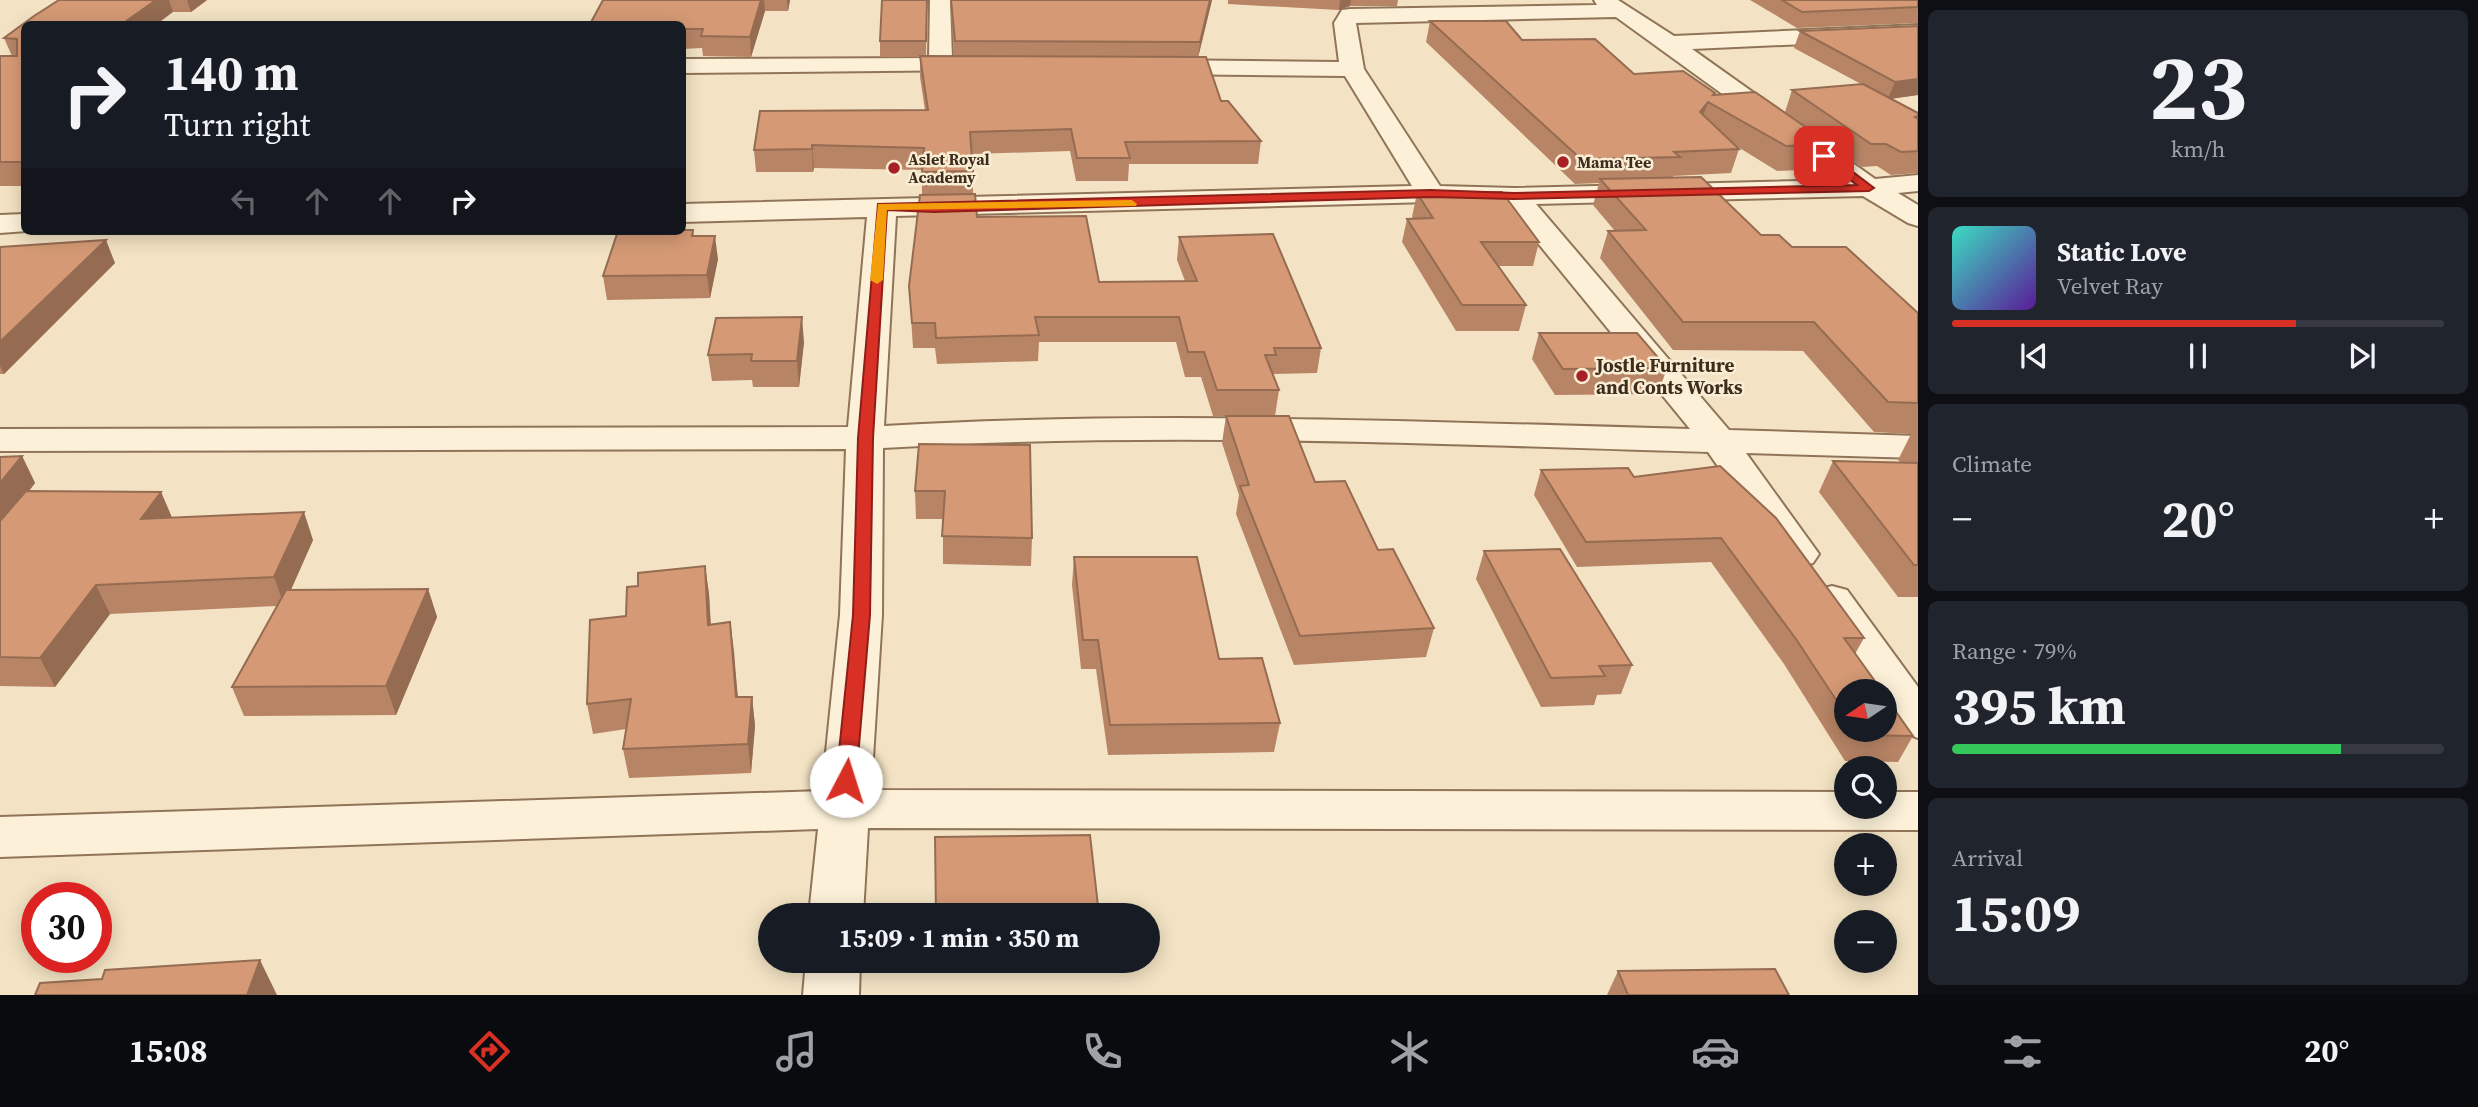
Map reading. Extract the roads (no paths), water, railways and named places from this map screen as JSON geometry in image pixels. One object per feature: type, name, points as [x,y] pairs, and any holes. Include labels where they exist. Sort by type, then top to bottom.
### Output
[{"type":"street","points":[[940,0],[941,65]]},
{"type":"street","points":[[1431,194],[1352,69],[1345,23],[1350,15],[1611,5],[1669,43],[1869,188],[1918,217]]},
{"type":"street","points":[[1669,43],[1918,32]]},
{"type":"street","points":[[686,66],[996,66]]},
{"type":"street","points":[[1133,67],[1352,69]]},
{"type":"street","points":[[686,213],[882,206],[1138,204],[1431,194],[1514,196],[1869,188],[1918,183]]},
{"type":"street","points":[[1514,196],[1719,441],[1918,721]]},
{"type":"street","points":[[837,903],[861,615],[865,438],[882,206]]},
{"type":"street","points":[[0,224],[21,223]]},
{"type":"street","points":[[0,440],[865,438],[1012,429],[1223,428],[1918,447]]},
{"type":"street","points":[[0,837],[843,809],[1918,811]]},
{"type":"street","points":[[831,995],[832,973]]},
{"type":"place","name":"Mama Tee","points":[[1563,162]]},
{"type":"place","name":"Aslet Royal Academy","points":[[894,168]]},
{"type":"place","name":"Jostle Furniture and Conts Works","points":[[1582,376]]}]
